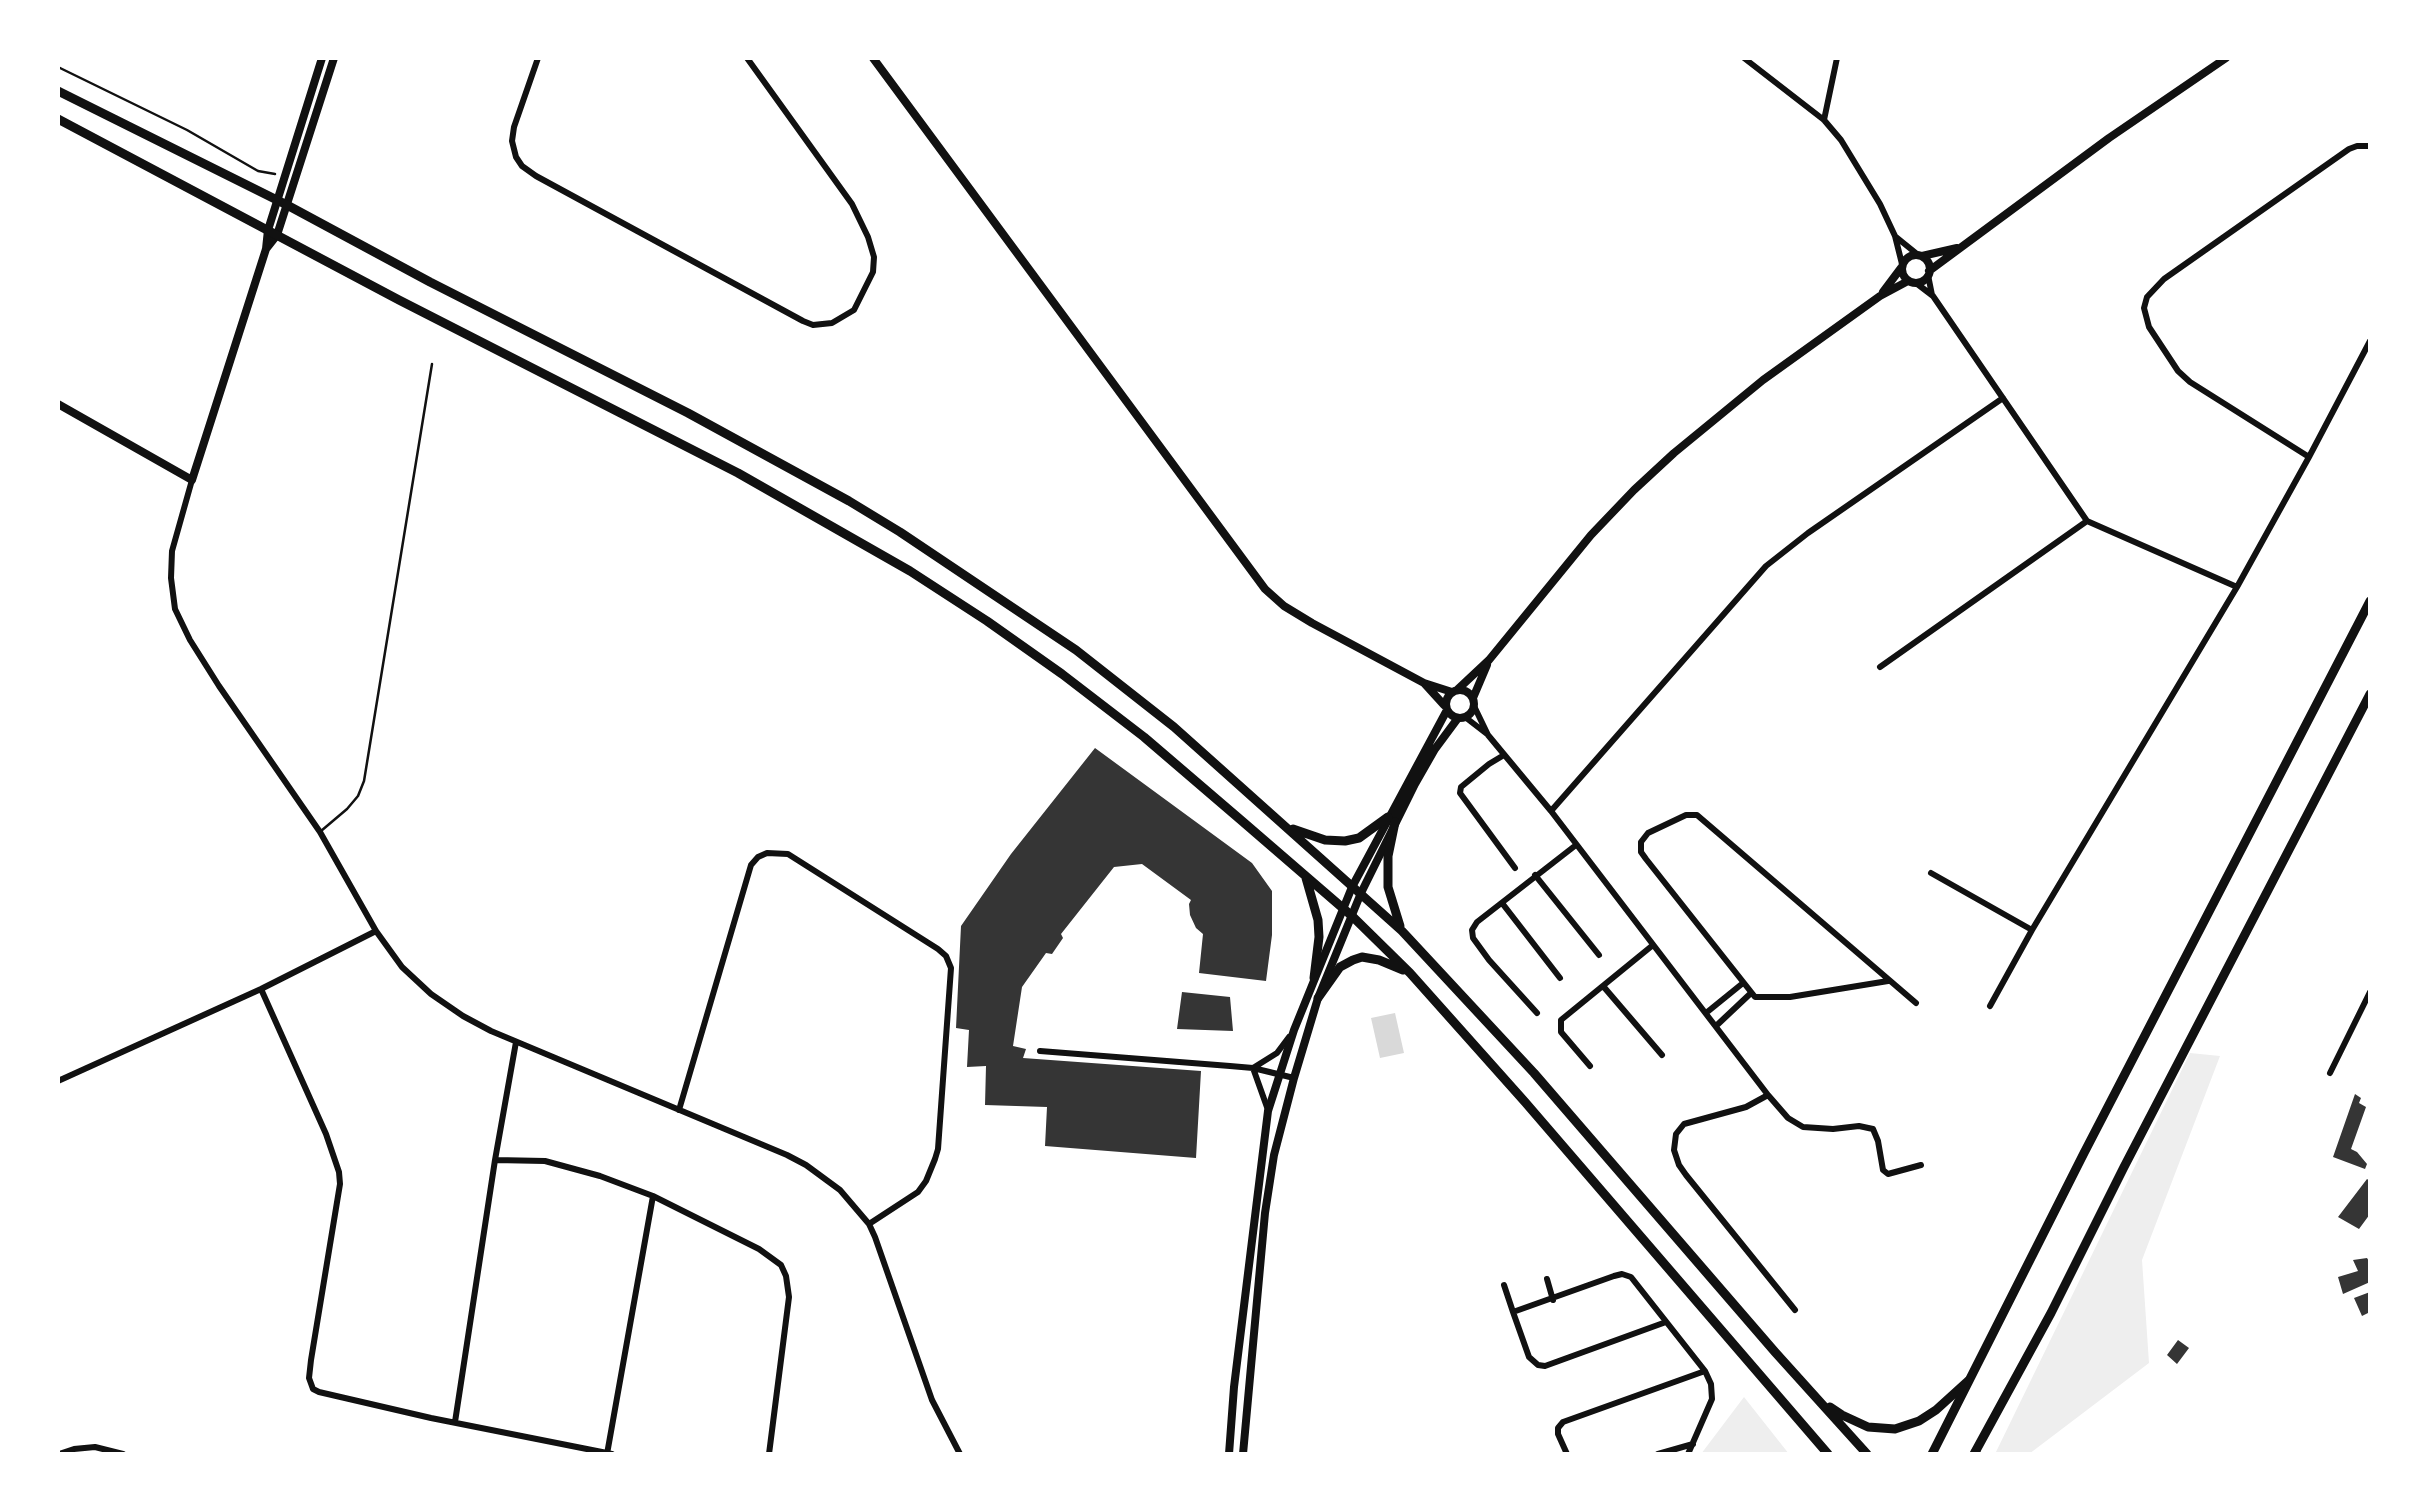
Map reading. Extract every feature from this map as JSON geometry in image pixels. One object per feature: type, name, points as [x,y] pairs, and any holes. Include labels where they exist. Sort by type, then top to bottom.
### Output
[{"type":"main road","points":[[58,91],[287,205],[849,501],[1076,650],[1174,727],[1402,931],[1534,1073],[1867,1454]]},
{"type":"main road","points":[[58,119],[399,300],[738,472],[910,570],[1103,706],[1304,874],[1410,973],[1827,1454]]},
{"type":"main road","points":[[1932,1454],[2370,601]]},
{"type":"main road","points":[[1975,1453],[2370,694]]},
{"type":"main road","points":[[1286,827],[1325,840],[1345,841],[1392,819]]},
{"type":"main road","points":[[1392,819],[1388,887],[1402,931]]},
{"type":"main road","points":[[1304,874],[1318,920],[1314,978]]},
{"type":"main road","points":[[1318,998],[1340,967],[1362,957],[1410,973]]},
{"type":"main road","points":[[1812,1393],[1842,1415],[1868,1426],[1895,1429],[1936,1410],[1968,1380]]},
{"type":"street","points":[[272,232],[277,200],[322,58]]},
{"type":"street","points":[[334,58],[287,205],[266,249],[192,480],[172,551],[170,578],[175,609],[218,686],[320,832],[376,931],[402,966],[431,994],[463,1016],[516,1042],[806,1164],[840,1190],[875,1236],[932,1400],[960,1454]]},
{"type":"street","points":[[538,58],[514,127],[512,141],[522,166],[802,321],[813,326],[832,323],[854,310],[873,272],[874,257],[868,238],[852,204],[747,58]]},
{"type":"street","points":[[873,58],[1265,589],[1312,623],[1424,682],[1466,692],[1488,735],[1788,1118],[1803,1127],[1872,1129],[1883,1170],[1888,1174],[1921,1164]]},
{"type":"street","points":[[1744,58],[1824,120],[1840,140],[1896,236],[1903,275],[1933,296],[2086,521],[2237,586]]},
{"type":"street","points":[[1824,120],[1837,58]]},
{"type":"street","points":[[1243,1454],[1265,1213],[1274,1155],[1294,1078],[1357,890],[1446,708],[1447,698],[1488,660],[1591,535],[1674,453],[1763,380],[1880,296],[1923,280],[1959,248],[2109,138],[2226,58]]},
{"type":"street","points":[[2309,458],[2190,382],[2149,328],[2144,308],[2147,297],[2164,279],[2349,149],[2370,146]]},
{"type":"street","points":[[1896,236],[1928,261],[1933,296]]},
{"type":"street","points":[[1880,296],[1910,256],[1959,248]]},
{"type":"street","points":[[1990,1006],[2237,586],[2370,341]]},
{"type":"street","points":[[1551,811],[1766,566],[2003,398]]},
{"type":"street","points":[[58,404],[192,480]]},
{"type":"street","points":[[1880,667],[2086,521]]},
{"type":"street","points":[[1392,819],[1435,749],[1471,713],[1488,660]]},
{"type":"street","points":[[1424,682],[1450,715],[1488,735]]},
{"type":"street","points":[[1504,756],[1489,764],[1460,793],[1515,868]]},
{"type":"street","points":[[1888,981],[1758,998],[1750,993],[1642,852],[1640,842],[1648,833],[1693,814],[1916,1003]]},
{"type":"street","points":[[1537,1013],[1473,938],[1472,930],[1477,922],[1576,845]]},
{"type":"street","points":[[679,1110],[751,865],[767,853],[788,854],[938,949],[951,968],[935,1159],[918,1192],[869,1224]]},
{"type":"street","points":[[1931,873],[2032,930]]},
{"type":"street","points":[[1535,875],[1598,955]]},
{"type":"street","points":[[1502,903],[1560,978]]},
{"type":"street","points":[[1229,1454],[1268,1111],[1314,978],[1348,913]]},
{"type":"street","points":[[58,1080],[376,931]]},
{"type":"street","points":[[1590,1066],[1561,1032],[1561,1020],[1653,945]]},
{"type":"street","points":[[1706,1013],[1743,983]]},
{"type":"street","points":[[1604,986],[1662,1055]]},
{"type":"street","points":[[261,988],[339,1172],[311,1360],[310,1384],[318,1392],[610,1454],[653,1196]]},
{"type":"street","points":[[2330,1073],[2370,992]]},
{"type":"street","points":[[1716,1026],[1750,993]]},
{"type":"street","points":[[1254,1068],[1276,1054],[1294,1030]]},
{"type":"street","points":[[455,1422],[516,1042]]},
{"type":"street","points":[[1040,1051],[1254,1068],[1294,1078]]},
{"type":"street","points":[[1254,1068],[1268,1111]]},
{"type":"street","points":[[1768,1095],[1746,1106],[1684,1124],[1676,1134],[1674,1150],[1686,1175],[1795,1310]]},
{"type":"street","points":[[495,1160],[545,1161],[600,1176],[653,1196],[759,1249],[781,1266],[789,1297],[769,1454]]},
{"type":"street","points":[[1514,1312],[1614,1276],[1626,1275],[1634,1281],[1711,1384],[1712,1398],[1688,1454]]},
{"type":"street","points":[[1547,1279],[1553,1300]]},
{"type":"street","points":[[1504,1284],[1529,1358],[1538,1365],[1545,1366],[1666,1322]]},
{"type":"street","points":[[1567,1454],[1558,1428],[1563,1422],[1705,1371]]},
{"type":"street","points":[[1658,1454],[1692,1444]]},
{"type":"street","points":[[59,1454],[95,1447],[124,1454]]},
{"type":"lane","points":[[320,832],[358,796],[364,781],[432,364]]},
{"type":"path","points":[[58,67],[187,130],[258,171],[287,171]]},
{"type":"shaded area","points":[[1395,1013],[1404,1053],[1380,1058],[1371,1018]]},
{"type":"shaded area","points":[[2190,1053],[2220,1056],[2142,1260],[2149,1363],[2029,1454],[1995,1454]]},
{"type":"shaded area","points":[[1744,1397],[1789,1454],[1701,1454]]},
{"type":"building","points":[[1095,748],[1252,863],[1272,891],[1266,981],[1199,973],[1203,934],[1190,915],[1191,900],[1142,864],[1114,867],[1061,934],[1063,938],[1052,954],[1046,953],[1022,987],[1013,1046],[1026,1049],[1023,1058],[1201,1071],[1196,1158],[1045,1146],[1047,1107],[985,1105],[986,1066],[967,1067],[969,1030],[956,1028],[961,926],[1011,854]]},
{"type":"building","points":[[1182,992],[1230,997],[1233,1031],[1177,1029]]},
{"type":"building","points":[[2355,1094],[2366,1107],[2351,1149],[2367,1164],[2365,1169],[2333,1157]]},
{"type":"building","points":[[2367,1179],[2370,1214],[2359,1229],[2338,1217]]},
{"type":"building","points":[[2367,1258],[2370,1282],[2343,1294],[2338,1277],[2358,1271],[2353,1260]]},
{"type":"building","points":[[2370,1292],[2370,1312],[2362,1316],[2354,1298]]},
{"type":"building","points":[[2178,1340],[2189,1348],[2177,1364],[2167,1355]]}]
